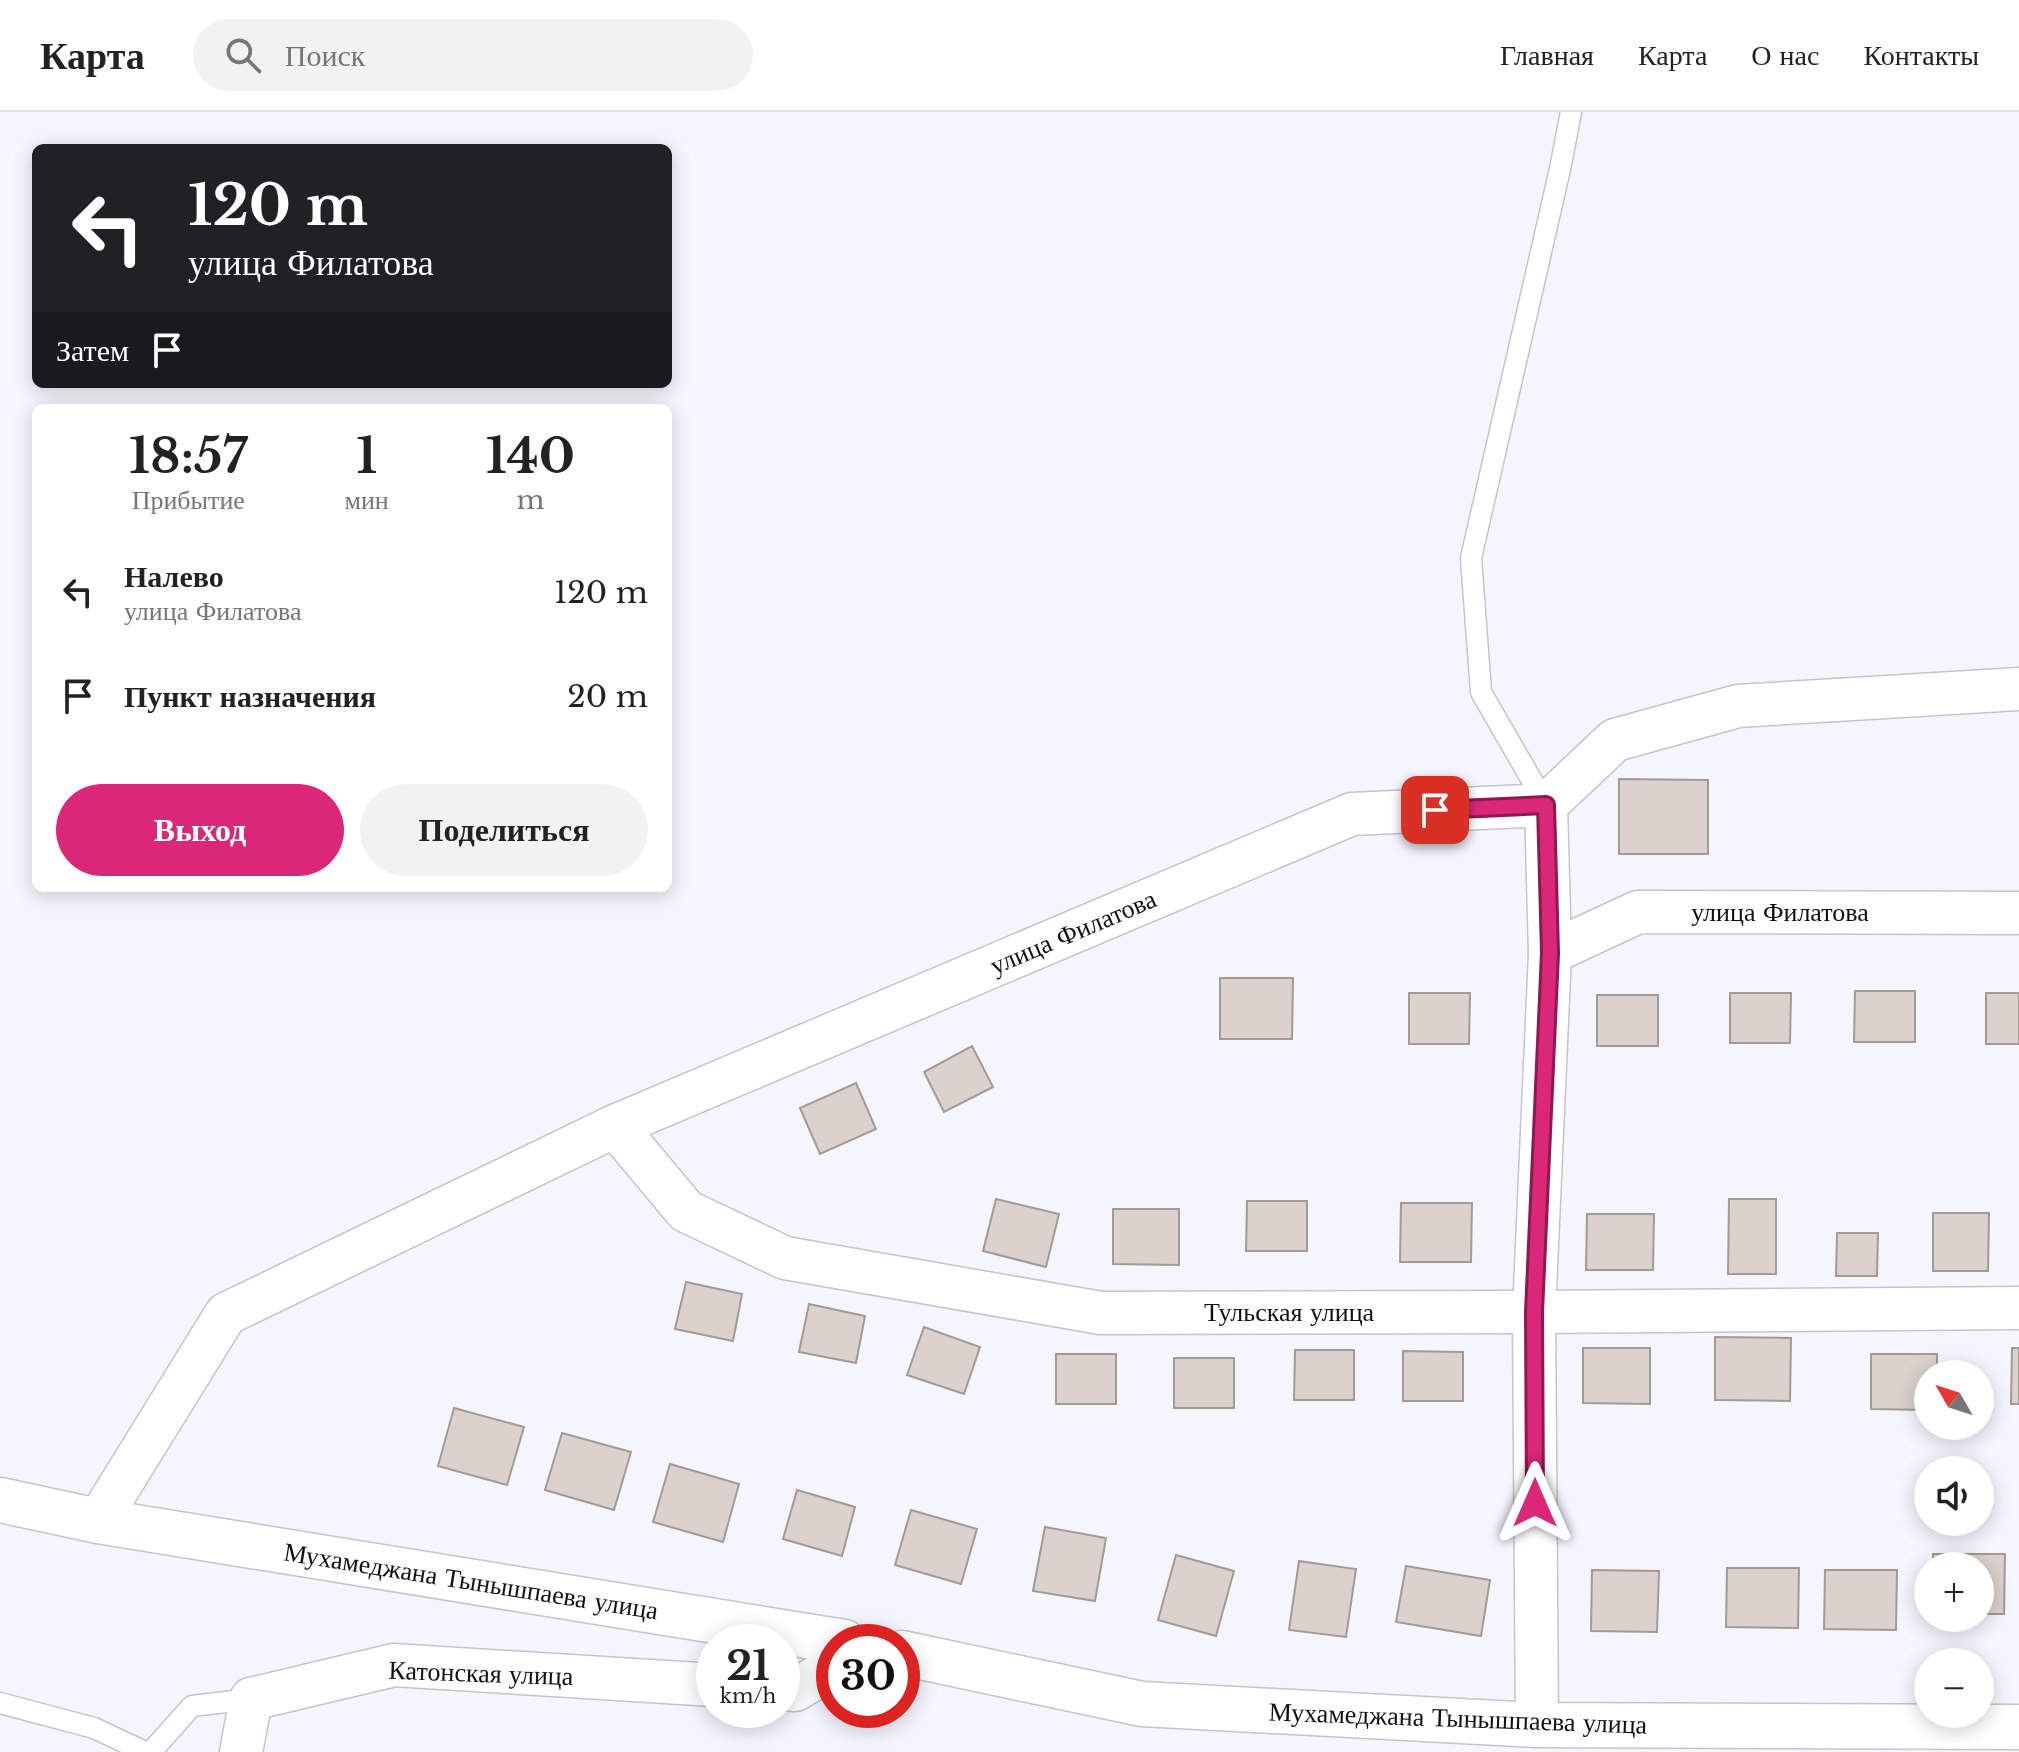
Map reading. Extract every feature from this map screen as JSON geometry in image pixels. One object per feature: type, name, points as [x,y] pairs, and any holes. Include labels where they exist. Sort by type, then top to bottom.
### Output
[{"type":"street","points":[[1537,1725],[1534,1312],[1550,953],[1546,805],[1615,740],[1738,706],[2019,689]]},
{"type":"street","name":"улица Филатова","points":[[98,1521],[226,1314],[615,1126],[1352,814],[1546,805]]},
{"type":"street","name":"улица Филатова","points":[[1550,953],[1638,912],[2019,913]]},
{"type":"street","name":"Тульская улица","points":[[615,1126],[686,1211],[785,1258],[1101,1313],[2019,1308]]},
{"type":"street","name":"Мухамеджана Тынышпаева улица","points":[[0,1500],[98,1521],[816,1637]]},
{"type":"street","name":"Мухамеджана Тынышпаева улица","points":[[920,1657],[1142,1704],[1537,1725],[2019,1727]]},
{"type":"street","name":"Катонская улица","points":[[251,1699],[394,1665],[696,1684]]},
{"type":"street","points":[[241,1752],[251,1699]]},
{"type":"lane","points":[[1546,805],[1481,692],[1471,558],[1571,112]]},
{"type":"lane","name":"Катонская улица","points":[[148,1752],[192,1706],[251,1699]]},
{"type":"lane","points":[[0,1703],[94,1728],[148,1752]]},
{"type":"building","points":[[1619,779],[1708,780],[1708,854],[1619,854]]},
{"type":"building","points":[[1220,978],[1293,978],[1292,1039],[1220,1039]]},
{"type":"building","points":[[1855,991],[1915,991],[1915,1042],[1854,1042]]},
{"type":"building","points":[[1409,993],[1470,993],[1469,1044],[1409,1044]]},
{"type":"building","points":[[1730,993],[1791,993],[1790,1043],[1730,1043]]},
{"type":"building","points":[[1986,993],[2019,993],[2019,1044],[1986,1044]]},
{"type":"building","points":[[1597,995],[1658,995],[1658,1046],[1597,1046]]},
{"type":"building","points":[[972,1046],[993,1087],[944,1112],[924,1072]]},
{"type":"building","points":[[856,1083],[876,1129],[820,1154],[800,1108]]},
{"type":"building","points":[[996,1199],[1059,1214],[1046,1267],[983,1251]]},
{"type":"building","points":[[1729,1199],[1776,1199],[1776,1274],[1728,1274]]},
{"type":"building","points":[[1247,1201],[1307,1201],[1307,1251],[1246,1251]]},
{"type":"building","points":[[1401,1203],[1472,1203],[1471,1262],[1400,1262]]},
{"type":"building","points":[[1113,1209],[1179,1209],[1179,1265],[1113,1264]]},
{"type":"building","points":[[1933,1213],[1989,1213],[1988,1271],[1933,1271]]},
{"type":"building","points":[[1587,1214],[1654,1214],[1653,1270],[1586,1270]]},
{"type":"building","points":[[1837,1233],[1878,1233],[1877,1276],[1836,1276]]},
{"type":"building","points":[[686,1282],[742,1294],[733,1341],[675,1329]]},
{"type":"building","points":[[809,1304],[865,1316],[856,1363],[799,1352]]},
{"type":"building","points":[[924,1327],[980,1347],[964,1394],[907,1375]]},
{"type":"building","points":[[1715,1337],[1791,1338],[1790,1401],[1715,1400]]},
{"type":"building","points":[[1583,1348],[1650,1348],[1650,1404],[1583,1403]]},
{"type":"building","points":[[2012,1348],[2019,1348],[2019,1404],[2011,1404]]},
{"type":"building","points":[[1295,1350],[1354,1350],[1354,1400],[1294,1400]]},
{"type":"building","points":[[1403,1351],[1463,1352],[1463,1401],[1403,1401]]},
{"type":"building","points":[[1056,1354],[1116,1354],[1116,1404],[1056,1404]]},
{"type":"building","points":[[1871,1354],[1937,1354],[1937,1360],[1914,1360],[1914,1410],[1871,1409]]},
{"type":"building","points":[[1174,1358],[1234,1358],[1234,1408],[1174,1408]]},
{"type":"building","points":[[454,1408],[524,1427],[507,1485],[438,1466]]},
{"type":"building","points":[[562,1433],[631,1452],[614,1510],[545,1490]]},
{"type":"building","points":[[670,1464],[739,1484],[723,1542],[653,1522]]},
{"type":"building","points":[[797,1490],[855,1507],[842,1556],[783,1539]]},
{"type":"building","points":[[911,1510],[977,1529],[961,1584],[895,1565]]},
{"type":"building","points":[[1045,1527],[1106,1538],[1095,1601],[1033,1591]]},
{"type":"building","points":[[1994,1554],[2005,1554],[2004,1614],[1994,1614]]},
{"type":"building","points":[[1176,1555],[1234,1571],[1216,1636],[1158,1620]]},
{"type":"building","points":[[1299,1561],[1356,1569],[1346,1637],[1289,1630]]},
{"type":"building","points":[[1406,1566],[1490,1580],[1481,1636],[1396,1622]]},
{"type":"building","points":[[1727,1568],[1799,1568],[1798,1628],[1726,1627]]},
{"type":"building","points":[[1592,1570],[1659,1571],[1657,1632],[1591,1631]]},
{"type":"building","points":[[1825,1570],[1897,1570],[1896,1630],[1824,1629]]},
{"type":"route","points":[[1435,810],[1546,805],[1550,953],[1534,1312],[1535,1503]]}]
